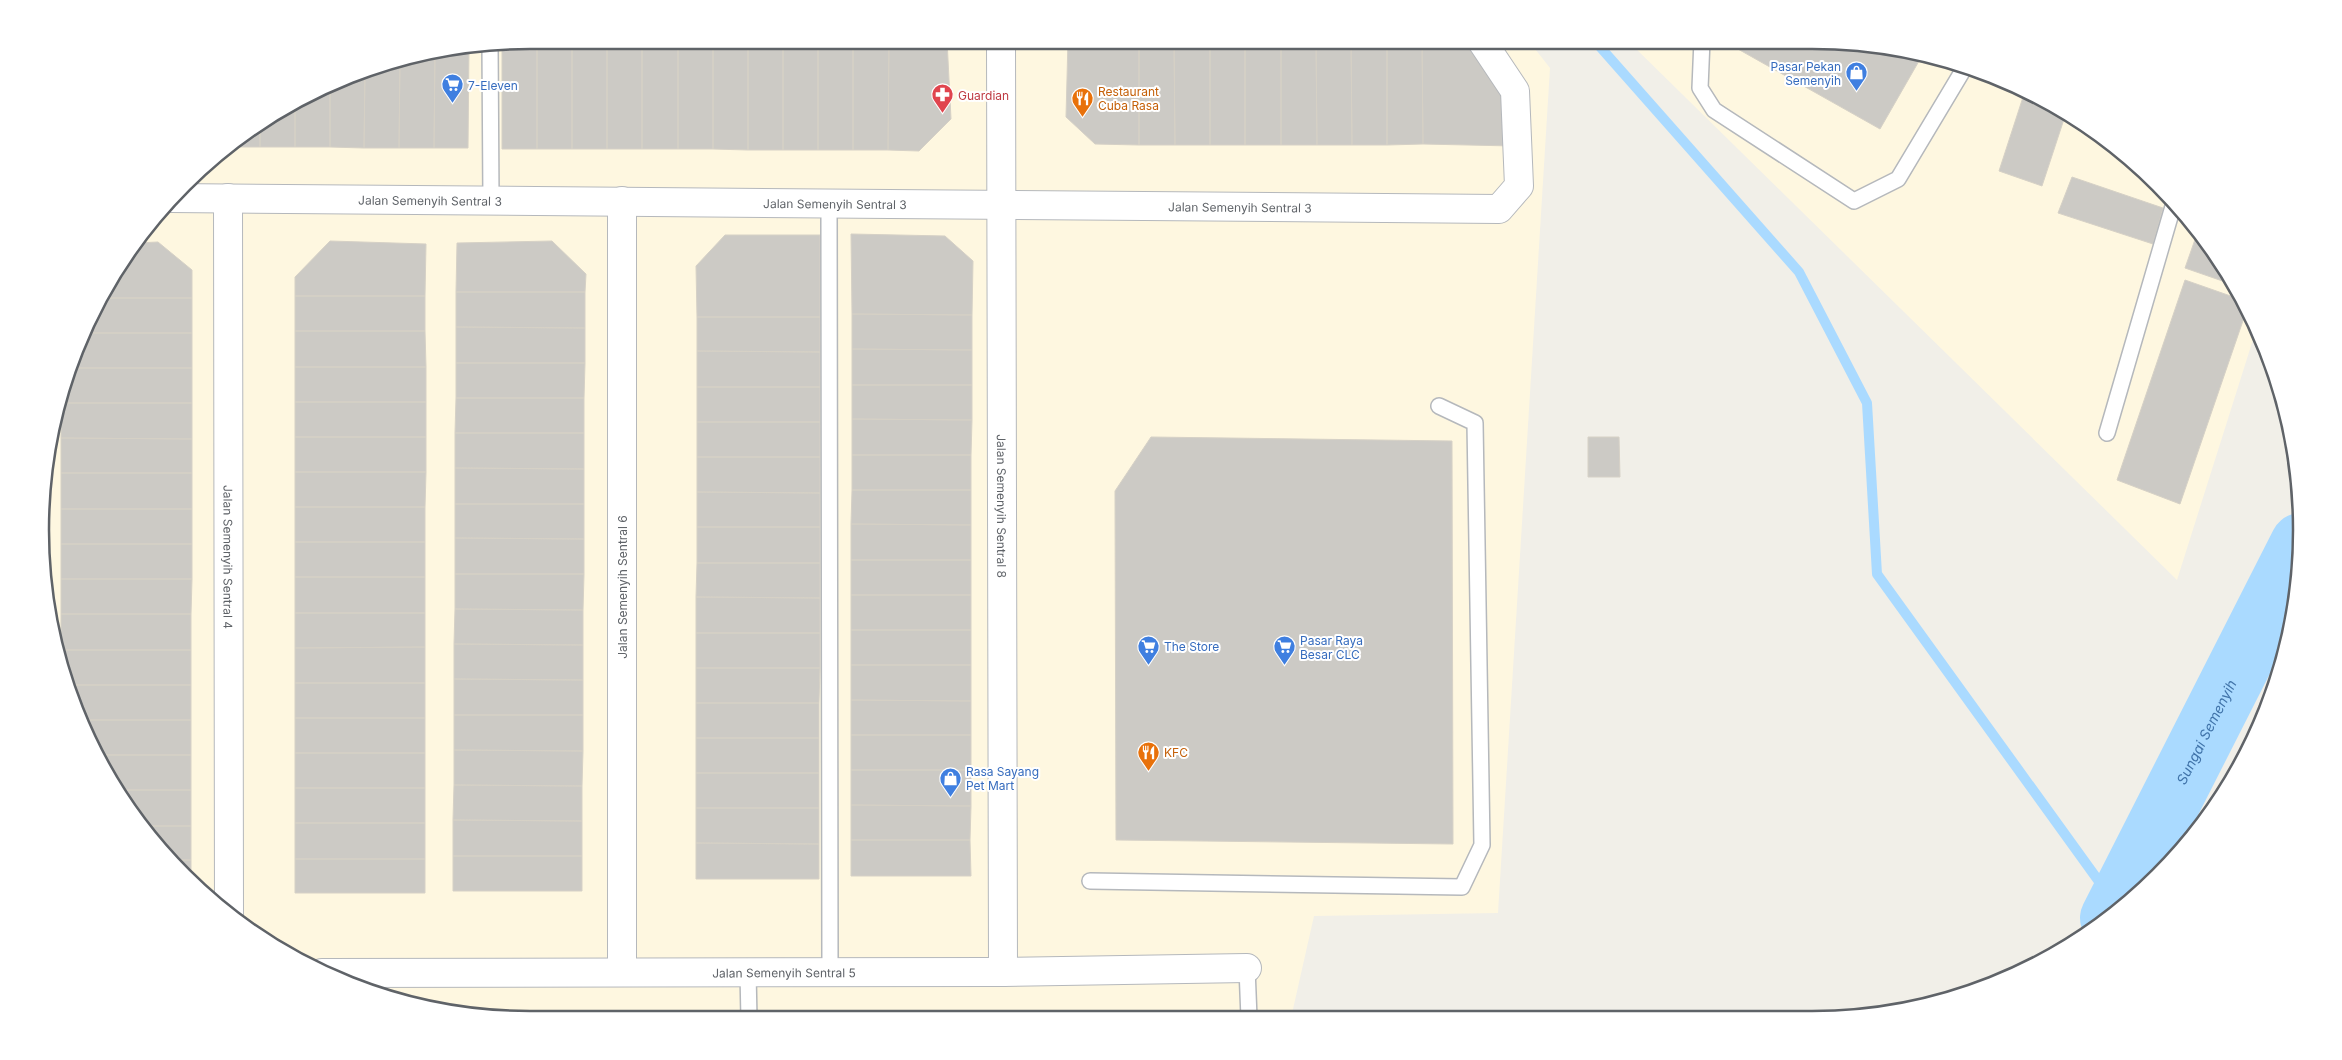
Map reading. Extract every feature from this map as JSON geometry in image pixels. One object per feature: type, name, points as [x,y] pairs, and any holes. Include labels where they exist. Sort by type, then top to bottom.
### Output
[{"type":"street","name":"Jalan Semenyih Sentral 8","points":[[1001,49],[1002,972]]},
{"type":"street","name":"Jalan Semenyih Sentral 3","points":[[182,198],[1499,209],[1519,186],[1515,90],[1487,49]]},
{"type":"street","name":"Jalan Semenyih Sentral 4","points":[[228,198],[229,905]]},
{"type":"street","name":"Jalan Semenyih Sentral 6","points":[[622,201],[622,972]]},
{"type":"street","name":"Jalan Semenyih Sentral 5","points":[[341,973],[1002,972],[1248,968]]},
{"type":"lane","points":[[1702,49],[1700,88],[1714,110],[1854,201],[1898,179],[1962,72]]},
{"type":"lane","points":[[490,51],[491,201]]},
{"type":"lane","points":[[829,204],[830,972]]},
{"type":"lane","points":[[2107,433],[2172,211]]},
{"type":"lane","points":[[1090,881],[1462,887],[1482,845],[1475,422],[1439,406]]},
{"type":"lane","points":[[1248,968],[1249,1011]]},
{"type":"lane","points":[[748,972],[748,1011]]},
{"type":"shaded area","points":[[530,49],[1535,49],[1550,68],[1498,913],[1314,916],[1293,1011],[499,1010],[467,1007],[405,995],[375,986],[317,962],[289,947],[237,912],[213,892],[168,847],[148,823],[113,771],[98,743],[74,685],[65,655],[53,593],[49,530],[50,499],[53,467],[65,405],[74,375],[98,317],[113,289],[148,237],[190,190],[237,148],[289,113],[317,98],[375,74],[436,58],[467,53]]},
{"type":"shaded area","points":[[1636,49],[1843,50],[1875,53],[1937,65],[1996,85],[2053,113],[2105,148],[2152,190],[2194,237],[2212,263],[2229,289],[2253,338],[2177,580]]},
{"type":"building","points":[[537,49],[572,49],[572,149],[537,149]]},
{"type":"building","points":[[537,49],[537,149],[502,149],[502,50]]},
{"type":"building","points":[[572,49],[607,49],[607,149],[572,149]]},
{"type":"building","points":[[607,49],[642,49],[642,149],[607,149]]},
{"type":"building","points":[[642,49],[678,49],[678,149],[642,149]]},
{"type":"building","points":[[678,49],[713,49],[713,149],[678,149]]},
{"type":"building","points":[[713,49],[748,49],[748,150],[713,149]]},
{"type":"building","points":[[748,49],[783,49],[783,150],[748,150]]},
{"type":"building","points":[[783,49],[818,49],[818,150],[783,150]]},
{"type":"building","points":[[818,49],[853,49],[853,150],[818,150]]},
{"type":"building","points":[[853,49],[889,49],[888,150],[853,150]]},
{"type":"building","points":[[889,49],[947,49],[951,119],[919,151],[888,150]]},
{"type":"building","points":[[1068,49],[1139,49],[1139,145],[1095,144],[1066,117]]},
{"type":"building","points":[[1139,49],[1174,49],[1175,145],[1139,145]]},
{"type":"building","points":[[1174,49],[1210,49],[1210,145],[1175,145]]},
{"type":"building","points":[[1210,49],[1245,49],[1245,145],[1210,145]]},
{"type":"building","points":[[1245,49],[1281,49],[1281,145],[1245,145]]},
{"type":"building","points":[[1281,49],[1316,49],[1317,145],[1281,145]]},
{"type":"building","points":[[1316,49],[1351,49],[1352,145],[1317,145]]},
{"type":"building","points":[[1351,49],[1387,49],[1387,145],[1352,145]]},
{"type":"building","points":[[1387,49],[1422,49],[1423,144],[1387,145]]},
{"type":"building","points":[[1422,49],[1479,49],[1515,91],[1513,146],[1423,144]]},
{"type":"building","name":"Pasar Pekan Semenyih","points":[[1738,49],[1843,50],[1875,53],[1919,61],[1880,129]]},
{"type":"building","points":[[469,53],[468,148],[434,148],[435,58]]},
{"type":"building","points":[[435,58],[434,148],[399,148],[400,67]]},
{"type":"building","points":[[400,67],[399,148],[364,148],[365,78]]},
{"type":"building","points":[[365,78],[364,148],[330,147],[330,92]]},
{"type":"building","points":[[330,92],[330,147],[295,147],[295,110]]},
{"type":"building","points":[[2023,97],[2064,120],[2042,186],[1999,171]]},
{"type":"building","points":[[295,110],[295,147],[260,147],[260,132]]},
{"type":"building","points":[[260,132],[260,147],[238,147]]},
{"type":"building","points":[[2072,177],[2163,208],[2153,244],[2058,213]]},
{"type":"building","points":[[851,234],[945,236],[973,261],[972,315],[852,314]]},
{"type":"building","points":[[725,235],[820,235],[820,317],[697,317],[696,266]]},
{"type":"building","points":[[2195,239],[2224,282],[2185,268]]},
{"type":"building","points":[[330,241],[426,244],[425,296],[295,296],[295,277]]},
{"type":"building","points":[[552,241],[586,274],[585,292],[456,292],[457,243]]},
{"type":"building","points":[[158,242],[192,270],[192,298],[108,298],[144,243]]},
{"type":"building","points":[[2185,280],[2233,297],[2244,317],[2180,504],[2117,480]]},
{"type":"building","points":[[456,292],[585,292],[585,328],[456,327]]},
{"type":"building","points":[[295,296],[425,296],[425,331],[295,331]]},
{"type":"building","points":[[108,298],[192,298],[192,333],[91,333]]},
{"type":"building","points":[[852,314],[972,315],[972,350],[852,349]]},
{"type":"building","points":[[697,317],[820,317],[820,352],[697,351]]},
{"type":"building","points":[[456,327],[585,328],[585,363],[456,363]]},
{"type":"building","points":[[295,331],[425,331],[426,367],[295,367]]},
{"type":"building","points":[[91,333],[192,333],[192,368],[77,368]]},
{"type":"building","points":[[852,349],[972,350],[972,385],[852,385]]},
{"type":"building","points":[[697,351],[820,352],[820,387],[697,387]]},
{"type":"building","points":[[456,363],[585,363],[584,398],[456,398]]},
{"type":"building","points":[[295,367],[426,367],[426,402],[295,402]]},
{"type":"building","points":[[77,368],[192,368],[192,403],[66,403]]},
{"type":"building","points":[[852,385],[972,385],[972,420],[852,419]]},
{"type":"building","points":[[697,387],[820,387],[820,422],[697,422]]},
{"type":"building","points":[[456,398],[584,398],[584,433],[455,433]]},
{"type":"building","points":[[295,402],[426,402],[426,437],[295,437]]},
{"type":"building","points":[[66,403],[192,403],[192,439],[61,438],[61,423]]},
{"type":"building","points":[[852,419],[972,420],[971,455],[852,455]]},
{"type":"building","points":[[697,422],[820,422],[820,457],[697,457]]},
{"type":"building","points":[[455,433],[584,433],[584,469],[455,468]]},
{"type":"building","points":[[295,437],[426,437],[426,472],[295,472]]},
{"type":"building","name":"Pasar Raya Besar CLC","points":[[1151,437],[1452,441],[1453,844],[1116,840],[1115,491]]},
{"type":"building","points":[[1588,437],[1619,437],[1620,477],[1588,477]]},
{"type":"building","points":[[61,438],[192,439],[192,473],[61,473]]},
{"type":"building","points":[[852,455],[971,455],[971,490],[852,490]]},
{"type":"building","points":[[697,457],[820,457],[820,493],[697,492]]},
{"type":"building","points":[[455,468],[584,469],[584,504],[455,504]]},
{"type":"building","points":[[295,472],[426,472],[425,507],[295,507]]},
{"type":"building","points":[[61,473],[192,473],[192,509],[61,509]]},
{"type":"building","points":[[852,490],[971,490],[971,525],[851,524]]},
{"type":"building","points":[[697,492],[820,493],[820,527],[697,527]]},
{"type":"building","points":[[455,504],[584,504],[584,539],[455,538]]},
{"type":"building","points":[[295,507],[425,507],[425,542],[295,542]]},
{"type":"building","points":[[61,509],[192,509],[192,544],[61,544]]},
{"type":"building","points":[[851,524],[971,525],[971,560],[851,560]]},
{"type":"building","points":[[697,527],[820,527],[820,563],[697,563]]},
{"type":"building","points":[[455,538],[584,539],[584,574],[455,574]]},
{"type":"building","points":[[295,542],[425,542],[425,577],[295,577]]},
{"type":"building","points":[[61,544],[192,544],[192,579],[61,579]]},
{"type":"building","points":[[851,560],[971,560],[971,595],[851,595]]},
{"type":"building","points":[[697,563],[820,563],[820,598],[696,597]]},
{"type":"building","points":[[455,574],[584,574],[583,610],[455,609]]},
{"type":"building","points":[[295,577],[425,577],[425,613],[295,613]]},
{"type":"building","points":[[61,579],[192,579],[191,614],[61,614]]},
{"type":"building","points":[[851,595],[971,595],[971,630],[851,630]]},
{"type":"building","points":[[696,597],[820,598],[820,633],[696,633]]},
{"type":"building","points":[[455,609],[583,610],[583,645],[454,644]]},
{"type":"building","points":[[295,613],[425,613],[425,647],[295,648]]},
{"type":"building","points":[[61,614],[191,614],[191,650],[64,650],[61,637]]},
{"type":"building","points":[[851,630],[971,630],[971,665],[851,665]]},
{"type":"building","points":[[696,633],[820,633],[820,668],[696,668]]},
{"type":"building","points":[[454,644],[583,645],[583,680],[454,679]]},
{"type":"building","points":[[425,647],[425,683],[295,683],[295,648]]},
{"type":"building","points":[[64,650],[191,650],[191,685],[74,685]]},
{"type":"building","points":[[851,665],[971,665],[971,701],[851,700]]},
{"type":"building","points":[[696,668],[820,668],[819,703],[696,703]]},
{"type":"building","points":[[454,679],[583,680],[583,715],[454,715]]},
{"type":"building","points":[[295,683],[425,683],[425,718],[295,718]]},
{"type":"building","points":[[74,685],[191,685],[191,720],[88,720]]},
{"type":"building","points":[[851,700],[971,701],[971,735],[851,735]]},
{"type":"building","points":[[696,703],[819,703],[819,738],[696,738]]},
{"type":"building","points":[[454,715],[583,715],[583,751],[454,750]]},
{"type":"building","points":[[295,718],[425,718],[425,753],[295,753]]},
{"type":"building","points":[[88,720],[191,720],[191,755],[104,755]]},
{"type":"building","points":[[851,735],[971,735],[971,770],[851,770]]},
{"type":"building","points":[[696,738],[819,738],[819,773],[696,773]]},
{"type":"building","points":[[454,750],[583,751],[582,786],[454,785]]},
{"type":"building","points":[[295,753],[425,753],[425,788],[295,788]]},
{"type":"building","points":[[104,755],[191,755],[191,790],[125,790]]},
{"type":"building","points":[[851,770],[971,770],[971,806],[851,805]]},
{"type":"building","points":[[696,773],[819,773],[819,808],[696,808]]},
{"type":"building","points":[[454,785],[582,786],[582,821],[453,820]]},
{"type":"building","points":[[295,788],[425,788],[425,823],[295,823]]},
{"type":"building","points":[[125,790],[191,790],[191,826],[150,826]]},
{"type":"building","points":[[851,805],[971,806],[970,840],[851,840]]},
{"type":"building","points":[[696,808],[819,808],[819,844],[696,843]]},
{"type":"building","points":[[453,820],[582,821],[582,856],[453,856]]},
{"type":"building","points":[[295,823],[425,823],[425,859],[295,859]]},
{"type":"building","points":[[150,826],[191,826],[191,860],[180,860]]},
{"type":"building","points":[[851,840],[970,840],[971,876],[851,876]]},
{"type":"building","points":[[696,843],[819,844],[819,879],[696,879]]},
{"type":"building","points":[[453,856],[582,856],[582,891],[453,891]]},
{"type":"building","points":[[295,859],[425,859],[425,893],[295,893]]},
{"type":"building","points":[[180,860],[191,860],[191,871]]},
{"type":"waterway","points":[[1602,49],[1799,272],[1867,403],[1877,574],[2115,904]]},
{"type":"waterway","name":"Sungai Semenyih","points":[[2121,899],[2292,562]]},
{"type":"place","name":"Pasar Pekan Semenyih","points":[[1857,92]]},
{"type":"place","name":"7-Eleven","points":[[452,104]]},
{"type":"place","name":"Guardian","points":[[942,114]]},
{"type":"place","name":"Restaurant Cuba Rasa","points":[[1082,117]]},
{"type":"place","name":"The Store","points":[[1148,665]]},
{"type":"place","name":"Pasar Raya Besar CLC","points":[[1284,666]]},
{"type":"place","name":"KFC","points":[[1148,771]]},
{"type":"place","name":"Rasa Sayang Pet Mart","points":[[950,797]]}]
